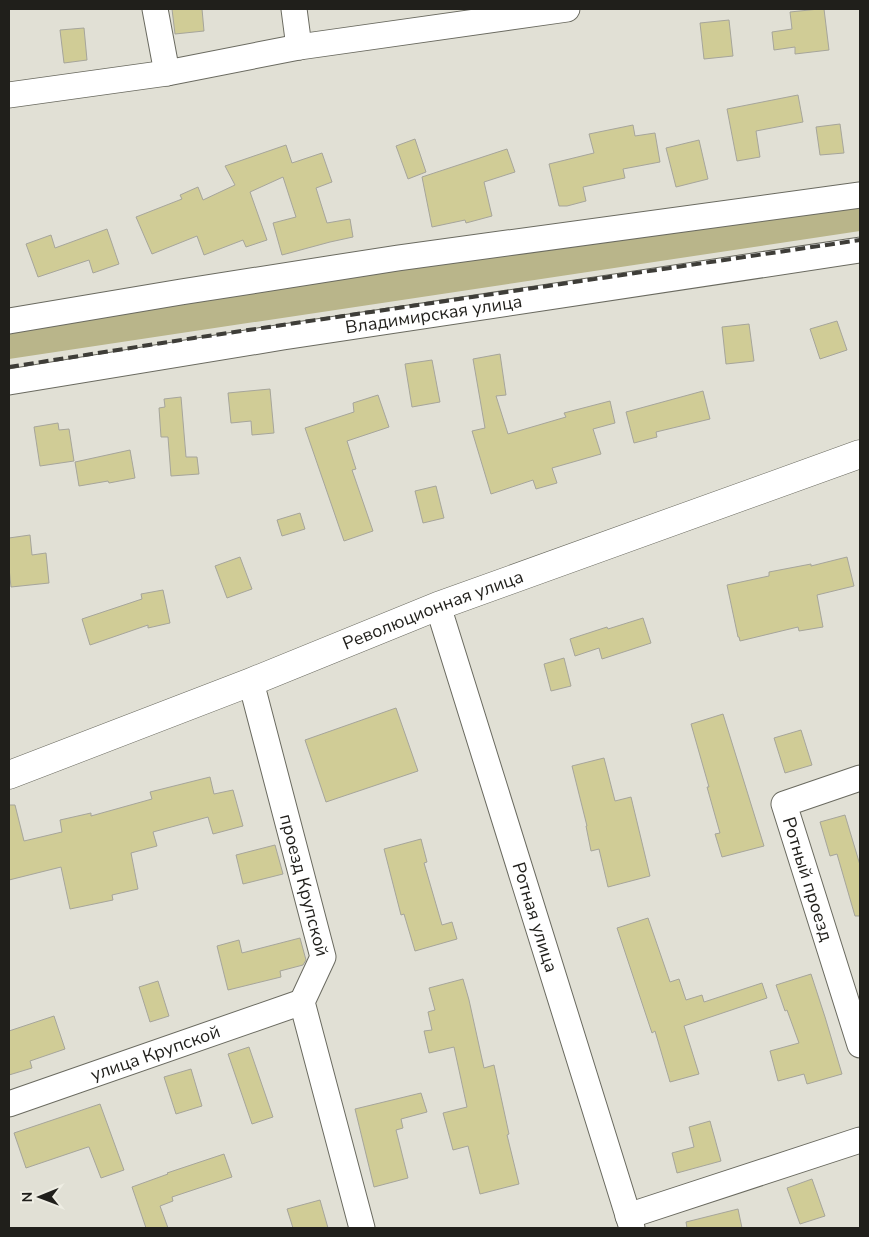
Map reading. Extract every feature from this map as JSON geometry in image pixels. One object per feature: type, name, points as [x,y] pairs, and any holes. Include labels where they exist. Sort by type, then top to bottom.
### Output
[{"type":"street","points":[[156,9],[168,73]]},
{"type":"street","points":[[294,9],[299,47]]},
{"type":"street","points":[[9,95],[168,73],[299,47],[567,9]]},
{"type":"street","points":[[9,321],[398,258],[860,195]]},
{"type":"street","name":"Владимирская улица","points":[[9,382],[283,336],[860,250]]},
{"type":"street","name":"Революционная улица","points":[[9,775],[252,682],[438,606],[860,454]]},
{"type":"street","name":"Ротная улица","points":[[438,606],[630,1222]]},
{"type":"street","name":"проезд Крупской","points":[[252,682],[323,957],[302,1002]]},
{"type":"street","name":"Ротный проезд","points":[[860,778],[784,804],[854,999],[860,1045]]},
{"type":"street","points":[[302,1002],[362,1228]]},
{"type":"street","name":"улица Крупской","points":[[9,1104],[302,1002]]},
{"type":"street","points":[[630,1222],[860,1140]]},
{"type":"shaded area","points":[[860,204],[860,231],[9,359],[9,328],[356,272]]},
{"type":"building","points":[[172,9],[202,9],[204,31],[175,34]]},
{"type":"building","points":[[824,9],[829,50],[795,54],[795,47],[774,50],[772,32],[792,29],[790,12]]},
{"type":"building","points":[[729,20],[733,56],[704,59],[700,23]]},
{"type":"building","points":[[84,28],[87,60],[64,63],[60,30]]},
{"type":"building","points":[[798,95],[803,122],[756,131],[760,157],[737,161],[727,109]]},
{"type":"building","points":[[840,124],[844,153],[820,155],[816,127]]},
{"type":"building","points":[[633,125],[635,136],[655,133],[660,162],[623,169],[625,178],[583,187],[586,201],[559,206],[549,164],[594,153],[589,134]]},
{"type":"building","points":[[415,139],[426,172],[408,179],[396,146]]},
{"type":"building","points":[[699,140],[708,179],[676,187],[666,148]]},
{"type":"building","points":[[286,145],[292,163],[322,153],[332,182],[316,188],[327,223],[350,219],[353,237],[282,255],[273,223],[296,217],[283,177],[250,192],[267,240],[246,247],[243,240],[204,255],[197,236],[152,254],[136,217],[182,199],[180,195],[198,187],[203,200],[235,185],[225,166]]},
{"type":"building","points":[[507,149],[515,172],[484,182],[492,216],[466,223],[465,220],[432,227],[422,177]]},
{"type":"building","points":[[107,229],[119,264],[93,273],[89,260],[38,277],[26,244],[51,235],[55,248]]},
{"type":"building","points":[[837,321],[847,350],[820,359],[810,329]]},
{"type":"building","points":[[749,324],[754,361],[726,364],[722,327]]},
{"type":"building","points":[[500,354],[506,395],[496,396],[508,434],[566,417],[564,413],[610,401],[615,423],[593,429],[601,454],[552,468],[557,483],[536,489],[533,480],[491,494],[472,431],[485,428],[473,359]]},
{"type":"building","points":[[432,360],[440,402],[412,407],[405,364]]},
{"type":"building","points":[[270,389],[274,433],[252,435],[251,421],[231,423],[228,393]]},
{"type":"building","points":[[703,391],[710,419],[656,432],[657,437],[634,443],[626,412]]},
{"type":"building","points":[[378,395],[389,427],[347,441],[356,469],[352,470],[373,531],[344,541],[305,428],[354,412],[353,403]]},
{"type":"building","points":[[181,397],[186,457],[197,457],[199,474],[171,476],[168,437],[161,437],[159,408],[165,407],[164,399]]},
{"type":"building","points":[[58,423],[59,430],[69,429],[74,461],[40,466],[34,427]]},
{"type":"building","points":[[130,450],[135,478],[79,486],[75,462]]},
{"type":"building","points":[[436,486],[444,518],[423,523],[415,491]]},
{"type":"building","points":[[300,513],[305,529],[282,536],[277,520]]},
{"type":"building","points":[[30,535],[32,555],[46,553],[49,583],[11,587],[9,538]]},
{"type":"building","points":[[240,557],[252,589],[227,598],[215,566]]},
{"type":"building","points":[[847,557],[854,586],[817,595],[823,627],[799,631],[798,627],[740,641],[727,585],[769,576],[769,572],[811,564],[811,566]]},
{"type":"building","points":[[163,590],[170,623],[148,628],[148,625],[90,645],[82,619],[142,599],[141,594]]},
{"type":"building","points":[[643,618],[651,643],[602,659],[599,648],[575,656],[570,639]]},
{"type":"building","points":[[564,658],[571,686],[551,691],[544,664]]},
{"type":"building","points":[[396,708],[418,771],[326,802],[305,740]]},
{"type":"building","points":[[723,714],[764,846],[722,857],[715,834],[720,833],[691,724]]},
{"type":"building","points":[[801,730],[812,765],[785,773],[774,738]]},
{"type":"building","points":[[604,758],[615,801],[631,797],[650,876],[608,887],[599,849],[591,851],[587,826],[572,766]]},
{"type":"building","points":[[210,777],[214,794],[233,790],[243,826],[213,834],[208,817],[153,832],[157,846],[131,853],[138,889],[112,895],[113,900],[70,909],[61,867],[9,880],[9,805],[15,805],[24,841],[62,832],[60,820],[91,813],[91,816],[152,799],[150,792]]},
{"type":"building","points":[[845,815],[860,865],[860,916],[855,916],[837,854],[830,856],[820,822]]},
{"type":"building","points":[[421,839],[427,862],[424,863],[442,925],[452,922],[457,939],[415,951],[404,914],[401,915],[384,849]]},
{"type":"building","points":[[275,845],[283,874],[243,884],[236,855]]},
{"type":"building","points":[[648,918],[670,982],[679,979],[686,1000],[702,995],[704,1002],[762,983],[767,998],[684,1026],[699,1074],[670,1082],[655,1031],[652,1033],[617,928]]},
{"type":"building","points":[[300,938],[306,960],[303,965],[280,971],[281,977],[228,990],[217,946],[239,940],[242,953]]},
{"type":"building","points":[[811,974],[842,1074],[807,1084],[804,1074],[778,1081],[770,1051],[799,1043],[776,985]]},
{"type":"building","points":[[463,979],[484,1068],[494,1065],[509,1134],[507,1135],[519,1184],[480,1194],[468,1146],[453,1150],[443,1113],[467,1107],[454,1047],[429,1053],[424,1031],[432,1030],[428,1012],[435,1010],[429,988]]},
{"type":"building","points":[[158,981],[169,1016],[150,1022],[139,987]]},
{"type":"building","points":[[54,1016],[65,1049],[30,1061],[32,1068],[9,1075],[9,1031]]},
{"type":"building","points":[[249,1047],[273,1117],[252,1124],[228,1054]]},
{"type":"building","points":[[191,1069],[202,1106],[176,1114],[164,1077]]},
{"type":"building","points":[[421,1093],[427,1112],[401,1119],[403,1128],[396,1130],[408,1178],[374,1187],[355,1109]]},
{"type":"building","points":[[100,1104],[124,1170],[101,1178],[89,1147],[26,1168],[14,1133]]},
{"type":"building","points":[[710,1121],[721,1161],[677,1173],[672,1153],[694,1147],[689,1127]]},
{"type":"building","points":[[224,1154],[232,1177],[172,1197],[173,1201],[160,1206],[168,1228],[146,1228],[132,1187]]},
{"type":"building","points":[[812,1179],[825,1216],[800,1224],[787,1188]]},
{"type":"building","points":[[320,1200],[328,1228],[293,1228],[287,1209]]},
{"type":"building","points":[[738,1209],[742,1228],[687,1228],[686,1222]]},
{"type":"railway","points":[[9,367],[860,240]]}]
